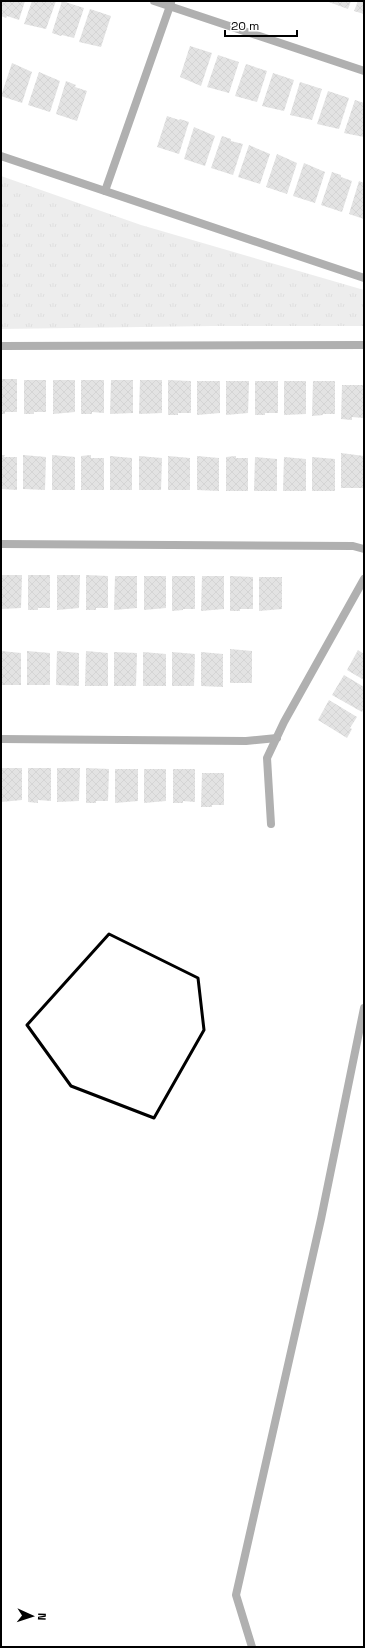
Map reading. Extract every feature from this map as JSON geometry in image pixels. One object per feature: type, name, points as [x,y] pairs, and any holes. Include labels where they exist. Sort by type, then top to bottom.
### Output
[{"type":"street","points":[[154,1],[171,4],[364,72]]},
{"type":"street","points":[[105,191],[171,4]]},
{"type":"street","points":[[1,156],[364,278]]},
{"type":"street","points":[[1,346],[364,345]]},
{"type":"street","points":[[1,544],[353,546],[364,549]]},
{"type":"street","points":[[271,824],[267,758],[364,579]]},
{"type":"street","points":[[1,739],[246,742],[277,738]]},
{"type":"street","points":[[252,1647],[236,1595],[321,1219],[364,1008]]},
{"type":"highlighted area","points":[[109,934],[198,978],[204,1030],[154,1118],[71,1086],[27,1025]]},
{"type":"green space","points":[[1,176],[141,225],[364,290],[364,326],[212,326],[1,329]]},
{"type":"building","points":[[2,1],[25,1],[19,20],[7,16],[6,18],[1,16]]},
{"type":"building","points":[[32,1],[56,1],[46,29],[24,24]]},
{"type":"building","points":[[62,1],[84,8],[74,38],[52,33]]},
{"type":"building","points":[[326,1],[351,1],[348,9]]},
{"type":"building","points":[[358,1],[364,1],[364,14],[354,11]]},
{"type":"building","points":[[90,9],[111,16],[101,47],[79,42]]},
{"type":"building","points":[[190,46],[212,53],[201,86],[180,77]]},
{"type":"building","points":[[218,55],[239,62],[229,93],[207,87]]},
{"type":"building","points":[[12,63],[32,72],[22,103],[1,96]]},
{"type":"building","points":[[246,64],[267,71],[257,102],[235,96]]},
{"type":"building","points":[[39,72],[60,81],[50,112],[28,105]]},
{"type":"building","points":[[273,73],[294,80],[284,111],[262,106]]},
{"type":"building","points":[[66,81],[76,85],[75,87],[87,91],[77,121],[56,114]]},
{"type":"building","points":[[300,82],[322,89],[312,120],[290,115]]},
{"type":"building","points":[[328,91],[349,98],[339,129],[317,124]]},
{"type":"building","points":[[355,100],[364,103],[364,137],[344,133]]},
{"type":"building","points":[[167,116],[189,122],[179,154],[157,147]]},
{"type":"building","points":[[194,127],[215,136],[205,166],[184,159]]},
{"type":"building","points":[[222,136],[231,139],[231,141],[243,144],[233,175],[211,168]]},
{"type":"building","points":[[249,145],[270,154],[260,184],[238,177]]},
{"type":"building","points":[[277,154],[297,163],[287,194],[266,187]]},
{"type":"building","points":[[304,163],[325,172],[315,203],[293,196]]},
{"type":"building","points":[[332,172],[352,181],[342,212],[321,205]]},
{"type":"building","points":[[359,181],[364,183],[364,219],[349,214]]},
{"type":"building","points":[[1,379],[17,379],[17,412],[5,412],[5,414],[1,414]]},
{"type":"building","points":[[24,380],[46,380],[46,412],[24,414]]},
{"type":"building","points":[[53,380],[75,380],[75,412],[53,414]]},
{"type":"building","points":[[81,380],[104,380],[104,413],[92,412],[92,414],[81,414]]},
{"type":"building","points":[[111,380],[133,380],[133,413],[110,414]]},
{"type":"building","points":[[140,380],[162,380],[162,413],[139,414]]},
{"type":"building","points":[[168,380],[191,381],[191,413],[168,415]]},
{"type":"building","points":[[197,381],[220,381],[220,413],[197,415]]},
{"type":"building","points":[[226,381],[249,381],[248,413],[226,415]]},
{"type":"building","points":[[255,381],[278,381],[278,413],[255,415]]},
{"type":"building","points":[[284,381],[306,381],[306,414],[284,415]]},
{"type":"building","points":[[313,381],[335,381],[335,414],[312,416]]},
{"type":"building","points":[[342,385],[364,385],[364,418],[352,417],[352,420],[341,419]]},
{"type":"building","points":[[341,453],[364,456],[364,488],[341,488]]},
{"type":"building","points":[[1,455],[5,455],[4,457],[17,457],[17,490],[1,489]]},
{"type":"building","points":[[23,455],[46,457],[45,490],[23,489]]},
{"type":"building","points":[[52,455],[75,457],[75,490],[52,490]]},
{"type":"building","points":[[91,455],[91,458],[104,458],[104,490],[81,490],[81,456]]},
{"type":"building","points":[[110,456],[132,458],[132,490],[110,490]]},
{"type":"building","points":[[139,456],[162,458],[161,490],[139,490]]},
{"type":"building","points":[[168,456],[190,458],[190,490],[168,490]]},
{"type":"building","points":[[197,456],[219,458],[219,491],[197,490]]},
{"type":"building","points":[[236,456],[236,458],[248,458],[248,491],[226,491],[226,457]]},
{"type":"building","points":[[255,457],[277,459],[277,491],[254,491]]},
{"type":"building","points":[[284,457],[306,459],[306,491],[283,491]]},
{"type":"building","points":[[312,457],[335,459],[335,491],[312,491]]},
{"type":"building","points":[[1,575],[22,575],[21,608],[1,609]]},
{"type":"building","points":[[28,575],[50,575],[50,608],[28,610]]},
{"type":"building","points":[[57,575],[80,575],[79,608],[57,610]]},
{"type":"building","points":[[86,575],[108,576],[108,608],[86,610]]},
{"type":"building","points":[[115,576],[137,576],[137,608],[114,610]]},
{"type":"building","points":[[144,576],[166,576],[166,608],[144,610]]},
{"type":"building","points":[[172,576],[195,576],[195,609],[172,611]]},
{"type":"building","points":[[202,576],[224,576],[224,609],[201,611]]},
{"type":"building","points":[[230,576],[253,577],[253,609],[230,611]]},
{"type":"building","points":[[259,577],[282,577],[282,609],[259,611]]},
{"type":"building","points":[[230,649],[252,651],[252,683],[230,683]]},
{"type":"building","points":[[358,650],[364,654],[364,680],[347,670]]},
{"type":"building","points":[[1,651],[21,653],[21,685],[1,685]]},
{"type":"building","points":[[27,651],[50,653],[50,685],[27,685]]},
{"type":"building","points":[[57,651],[79,653],[79,686],[56,685]]},
{"type":"building","points":[[86,651],[108,653],[108,686],[85,686]]},
{"type":"building","points":[[114,652],[137,653],[136,686],[114,686]]},
{"type":"building","points":[[143,652],[166,654],[166,686],[143,686]]},
{"type":"building","points":[[172,652],[195,654],[194,686],[172,686]]},
{"type":"building","points":[[201,652],[223,654],[223,687],[201,686]]},
{"type":"building","points":[[344,675],[364,687],[364,708],[362,712],[332,695]]},
{"type":"building","points":[[329,700],[357,717],[350,728],[352,729],[347,738],[318,720]]},
{"type":"building","points":[[1,768],[22,768],[22,800],[1,802]]},
{"type":"building","points":[[28,768],[51,768],[51,801],[38,800],[38,803],[28,802]]},
{"type":"building","points":[[57,768],[80,768],[79,801],[57,802]]},
{"type":"building","points":[[86,768],[109,769],[108,801],[86,803]]},
{"type":"building","points":[[115,769],[138,769],[138,801],[115,803]]},
{"type":"building","points":[[144,769],[166,769],[166,801],[144,803]]},
{"type":"building","points":[[173,769],[195,769],[195,802],[183,801],[183,803],[173,803]]},
{"type":"building","points":[[202,773],[224,773],[224,805],[201,807]]}]
